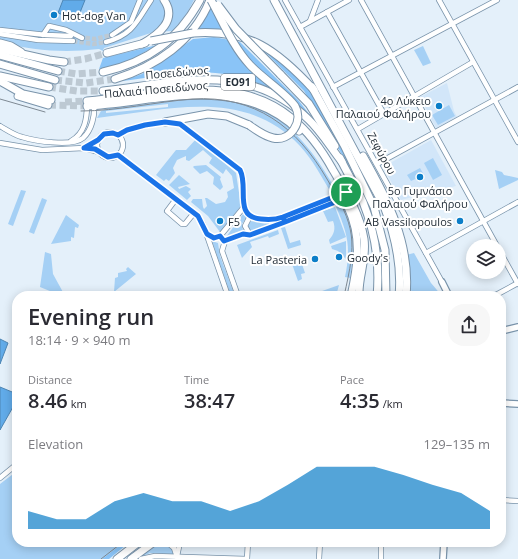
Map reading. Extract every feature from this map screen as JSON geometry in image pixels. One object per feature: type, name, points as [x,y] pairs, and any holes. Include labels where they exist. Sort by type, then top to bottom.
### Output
[{"type":"main road","points":[[142,44],[156,36],[166,25],[168,9],[164,0]]},
{"type":"main road","points":[[103,72],[129,65],[162,47],[181,29],[200,0]]},
{"type":"main road","points":[[115,79],[150,65],[174,49],[194,28],[212,0]]},
{"type":"main road","points":[[165,122],[208,114],[227,116],[249,125],[270,137],[281,138],[294,130],[297,122],[297,113],[291,102],[259,75],[245,60],[233,42],[212,0]]},
{"type":"main road","name":"Ποσειδώνος","points":[[212,0],[236,28],[313,108],[333,143],[363,202],[374,236],[378,268],[377,291]]},
{"type":"main road","points":[[274,0],[317,79],[333,113],[372,183],[388,218],[397,254],[399,276],[398,291]]},
{"type":"main road","points":[[107,53],[151,41],[193,33],[216,33],[231,35],[259,44],[284,60],[304,77],[333,113]]},
{"type":"main road","points":[[0,43],[11,46],[26,55]]},
{"type":"main road","points":[[0,49],[64,62]]},
{"type":"main road","points":[[0,55],[58,71]]},
{"type":"main road","points":[[0,64],[55,80]]},
{"type":"main road","points":[[0,76],[49,87]]},
{"type":"main road","name":"Ποσειδώνος","points":[[103,91],[201,79],[228,80],[251,85],[274,93],[295,107],[313,124],[342,162]]},
{"type":"main road","points":[[317,79],[329,96],[392,209],[402,242],[406,291]]},
{"type":"main road","points":[[0,81],[23,94],[50,103],[22,98],[0,87]]},
{"type":"main road","points":[[312,87],[347,151],[374,207],[382,231],[385,250],[386,291]]},
{"type":"main road","name":"Παλαιά Ποσειδώνος","points":[[91,103],[197,94],[230,97],[247,102],[273,113],[297,129],[316,150],[359,220],[364,241],[364,262],[360,291]]},
{"type":"main road","name":"Παλαιά Ποσειδώνος","points":[[345,195],[354,221],[358,240],[357,266],[352,291]]},
{"type":"main road","points":[[117,559],[133,547]]},
{"type":"main road","points":[[131,559],[147,547]]},
{"type":"street","points":[[112,35],[131,22],[140,0]]},
{"type":"street","points":[[106,42],[120,38],[131,30],[152,0]]},
{"type":"street","name":"Ζεφύρου","points":[[285,0],[358,129],[446,291]]},
{"type":"street","points":[[310,21],[318,0]]},
{"type":"street","points":[[300,26],[349,0]]},
{"type":"street","points":[[361,0],[493,239]]},
{"type":"street","points":[[439,0],[518,142]]},
{"type":"street","points":[[333,87],[497,0]]},
{"type":"street","points":[[327,12],[384,114]]},
{"type":"street","points":[[43,35],[49,26],[66,30],[82,38]]},
{"type":"street","points":[[0,30],[43,35],[72,36]]},
{"type":"street","points":[[0,34],[73,42]]},
{"type":"street","points":[[358,129],[473,62]]},
{"type":"street","points":[[377,164],[518,87]]},
{"type":"street","points":[[70,142],[82,131],[91,103]]},
{"type":"street","points":[[0,126],[28,139],[70,142],[79,140],[86,134],[92,122],[91,103]]},
{"type":"street","points":[[84,148],[107,133],[118,135],[132,128],[165,122],[180,124],[240,170],[244,207],[250,216],[271,220],[284,220]]},
{"type":"street","points":[[0,143],[42,150],[70,150],[84,148],[95,149],[108,157],[118,155],[122,150],[122,144],[118,135]]},
{"type":"street","points":[[98,140],[97,147],[99,152]]},
{"type":"street","points":[[118,155],[200,219],[207,234],[226,291]]},
{"type":"street","points":[[224,241],[243,234],[250,235],[345,195]]},
{"type":"street","points":[[176,199],[167,211],[182,224],[185,224],[194,213]]},
{"type":"street","points":[[426,253],[518,202]]},
{"type":"street","points":[[207,234],[214,238],[220,236],[244,207]]},
{"type":"street","points":[[250,216],[245,226],[250,235]]},
{"type":"street","points":[[220,236],[224,241],[222,251],[236,291]]},
{"type":"street","points":[[504,291],[518,284],[506,263]]},
{"type":"street","points":[[506,330],[518,327]]},
{"type":"street","points":[[506,403],[518,404]]},
{"type":"street","points":[[0,478],[12,468]]},
{"type":"street","points":[[506,500],[518,501]]},
{"type":"street","points":[[173,547],[177,558]]},
{"type":"street","points":[[177,558],[179,547]]},
{"type":"street","points":[[141,559],[155,556],[177,558],[247,559],[248,547]]},
{"type":"street","points":[[319,559],[320,547]]},
{"type":"street","points":[[381,559],[382,547]]},
{"type":"street","points":[[443,559],[444,547]]},
{"type":"shaded area","points":[[0,0],[194,0],[187,13],[173,31],[154,32],[104,48],[103,51],[99,49],[74,51],[37,49],[0,42]]},
{"type":"shaded area","points":[[63,0],[85,0],[77,20],[58,13]]},
{"type":"shaded area","points":[[208,0],[233,32],[197,29]]},
{"type":"shaded area","points":[[214,37],[240,42],[299,101],[313,119],[287,99],[270,89],[251,81],[233,76],[215,73],[197,73],[122,81],[142,74],[193,39]]},
{"type":"shaded area","points":[[157,45],[127,62],[99,69],[103,58]]},
{"type":"shaded area","points":[[423,46],[431,63],[423,66],[414,50]]},
{"type":"shaded area","points":[[263,50],[284,65],[312,94],[336,134],[362,188],[304,91]]},
{"type":"shaded area","name":"4ο Λύκειο Παλαιού Φαλήρου","points":[[447,83],[457,117],[436,128],[420,97]]},
{"type":"shaded area","points":[[209,97],[245,103],[261,109],[275,117],[300,138],[320,164],[337,192],[332,194],[305,151],[300,146],[278,128],[255,116],[230,109],[204,107],[177,108],[97,118],[101,111],[109,108]],"holes":[[[168,104],[168,107],[106,113],[106,111]]]},
{"type":"shaded area","points":[[449,105],[455,116],[438,125],[432,115]]},
{"type":"shaded area","points":[[197,138],[236,173],[241,206],[220,232],[208,216],[191,202],[193,199],[202,199],[204,209],[207,206],[205,198],[216,204],[225,202],[228,197],[227,192],[234,188],[232,176],[226,169],[223,174],[209,163],[212,158],[203,150],[189,161],[186,160],[186,156],[177,160],[173,168],[175,173],[169,181],[166,179],[164,181],[156,175],[176,150],[186,150]]},
{"type":"shaded area","name":"5ο Γυμνάσιο Παλαιού Φαλήρου","points":[[431,140],[456,186],[401,200],[383,167]]},
{"type":"shaded area","points":[[433,158],[442,175],[433,180],[424,163]]},
{"type":"shaded area","points":[[206,165],[221,177],[220,179],[223,187],[220,190],[213,184],[214,177],[207,171],[200,174],[193,167]]},
{"type":"shaded area","points":[[420,168],[424,175],[411,181],[407,175]]},
{"type":"shaded area","points":[[495,170],[502,172],[504,175],[518,178],[518,180],[499,189]]},
{"type":"shaded area","points":[[179,175],[190,184],[178,187],[179,189],[186,186],[191,189],[188,192],[191,196],[187,200],[169,185]]},
{"type":"shaded area","points":[[21,190],[26,191],[13,226],[8,224]]},
{"type":"shaded area","points":[[42,198],[47,200],[34,234],[29,232]]},
{"type":"shaded area","points":[[342,204],[349,222],[353,249],[350,278],[345,277],[348,258],[346,233],[336,207]]},
{"type":"shaded area","points":[[335,207],[346,237],[330,244],[329,240],[334,231],[334,224],[333,221],[328,222],[323,211]]},
{"type":"shaded area","points":[[243,214],[247,217],[242,224],[243,231],[226,237]]},
{"type":"shaded area","points":[[66,215],[79,225],[78,228],[75,227],[74,238],[71,237],[71,241],[51,244]]},
{"type":"shaded area","points":[[249,222],[275,222],[250,232],[247,226]]},
{"type":"shaded area","points":[[285,227],[290,243],[300,240],[301,245],[288,249],[281,228]]},
{"type":"shaded area","points":[[278,230],[279,234],[250,242],[252,247],[242,258],[237,245]]},
{"type":"shaded area","points":[[212,241],[218,243],[220,256],[233,291],[229,291]]},
{"type":"shaded area","points":[[346,241],[346,259],[338,251],[332,249],[331,246]]},
{"type":"shaded area","points":[[45,252],[51,254],[53,274],[62,291],[50,291],[40,287]]},
{"type":"shaded area","points":[[414,253],[431,283],[438,291],[411,291],[406,255]]},
{"type":"shaded area","points":[[301,261],[305,273],[301,274],[302,279],[298,281],[292,264]]},
{"type":"shaded area","points":[[128,267],[136,274],[114,291],[115,278],[118,277],[118,273],[127,271],[126,269]]},
{"type":"shaded area","points":[[339,285],[337,291],[322,291]]},
{"type":"shaded area","points":[[0,339],[8,343],[0,364]]},
{"type":"shaded area","points":[[0,387],[12,392],[12,409],[0,430]]},
{"type":"shaded area","points":[[12,475],[12,547],[118,547],[102,559],[0,559],[0,484]]},
{"type":"shaded area","points":[[118,547],[124,547],[109,559],[102,559]]},
{"type":"shaded area","points":[[154,547],[171,547],[172,549],[173,554],[150,553],[136,559]]},
{"type":"tunnel","points":[[79,37],[95,39],[112,35]]},
{"type":"tunnel","points":[[73,41],[93,44],[106,42]]},
{"type":"tunnel","points":[[64,62],[85,59],[107,53]]},
{"type":"tunnel","points":[[58,71],[77,74],[103,72]]},
{"type":"tunnel","points":[[55,80],[86,83],[115,79]]},
{"type":"tunnel","points":[[49,87],[77,91],[103,91]]},
{"type":"tunnel","points":[[65,102],[87,101]]},
{"type":"tunnel","points":[[49,105],[87,106]]},
{"type":"tram line","points":[[0,99],[45,112]]},
{"type":"tram line","points":[[81,111],[109,110],[178,100],[215,99],[235,102],[272,118],[288,130],[315,160],[344,210],[349,223],[352,247],[345,291]]},
{"type":"tram line","points":[[101,559],[117,547]]},
{"type":"place","name":"Hot-dog Van","points":[[54,15]]},
{"type":"place","name":"4ο Λύκειο Παλαιού Φαλήρου","points":[[439,106]]},
{"type":"place","name":"5ο Γυμνάσιο Παλαιού Φαλήρου","points":[[420,177]]},
{"type":"place","name":"F5","points":[[220,221]]},
{"type":"place","name":"AB Vassilopoulos","points":[[460,221]]},
{"type":"place","name":"Goody's","points":[[339,257]]},
{"type":"place","name":"La Pasteria","points":[[315,259]]},
{"type":"route","points":[[346,192],[283,217],[285,222],[250,235],[243,234],[224,241],[220,236],[214,238],[207,234],[198,216],[118,155],[111,158],[104,156],[95,149],[84,148],[107,133],[118,135],[132,128],[165,122],[180,124],[240,170],[242,174],[244,207],[249,215],[255,219],[275,220],[283,217],[285,222],[348,197],[346,192]]}]
